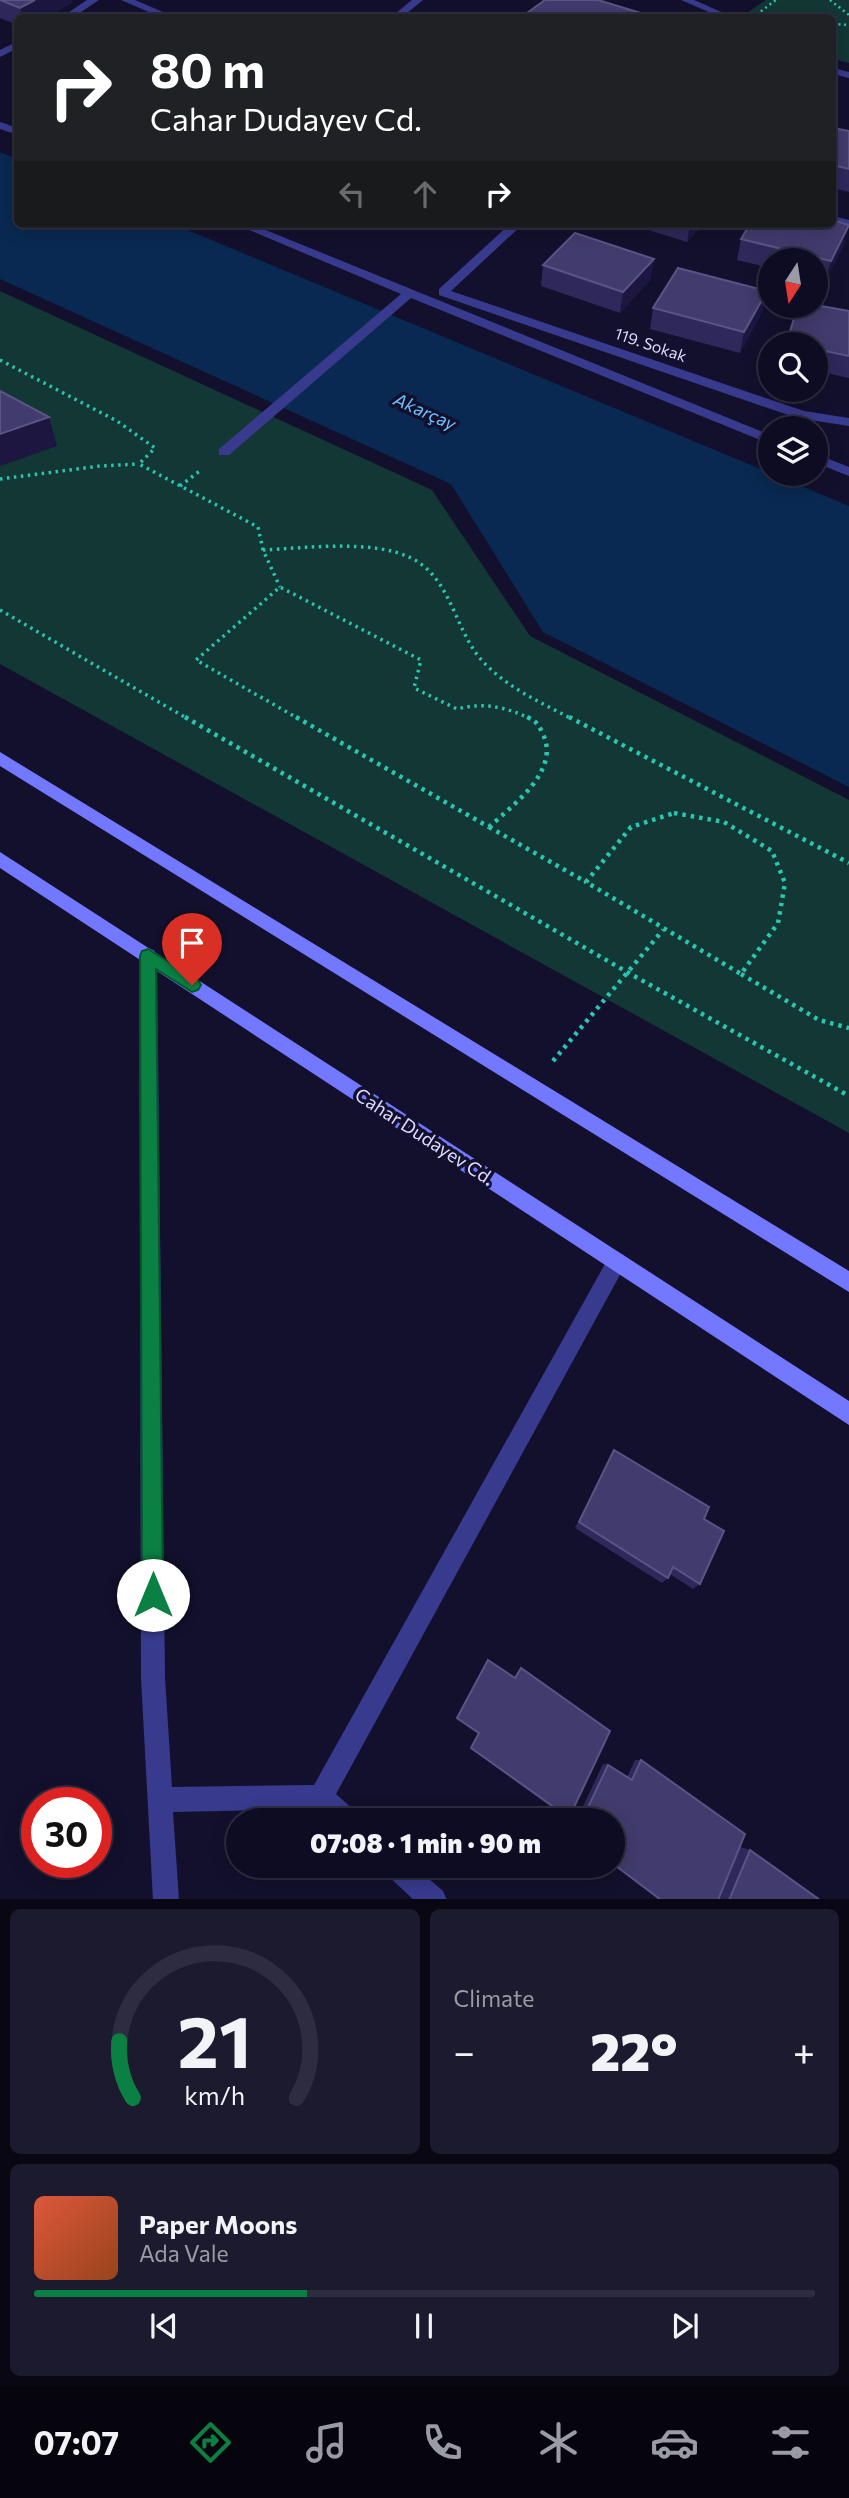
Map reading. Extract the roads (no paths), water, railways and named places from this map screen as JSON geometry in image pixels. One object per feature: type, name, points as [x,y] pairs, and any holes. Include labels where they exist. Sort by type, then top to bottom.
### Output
[{"type":"main road","points":[[0,758],[849,1282]]},
{"type":"main road","name":"Cahar Dudayev Cd.","points":[[0,859],[849,1414]]},
{"type":"street","points":[[71,14],[94,0]]},
{"type":"street","points":[[126,0],[163,14]]},
{"type":"street","points":[[399,14],[418,0]]},
{"type":"street","points":[[686,0],[722,13]]},
{"type":"street","points":[[251,228],[758,435]]},
{"type":"street","name":"119. Sokak","points":[[513,228],[443,292],[802,415],[849,422]]},
{"type":"street","points":[[224,452],[408,293]]},
{"type":"street","points":[[828,463],[849,472]]},
{"type":"street","points":[[148,956],[153,1678],[166,1899]]},
{"type":"street","points":[[321,1797],[617,1262]]},
{"type":"street","points":[[160,1800],[321,1797],[333,1808]]},
{"type":"street","points":[[410,1878],[434,1899]]},
{"type":"water","name":"Akarçay","points":[[0,152],[14,158],[14,228],[183,228],[758,468],[758,486],[801,486],[849,506],[849,787],[543,632],[451,484],[0,279]]}]
